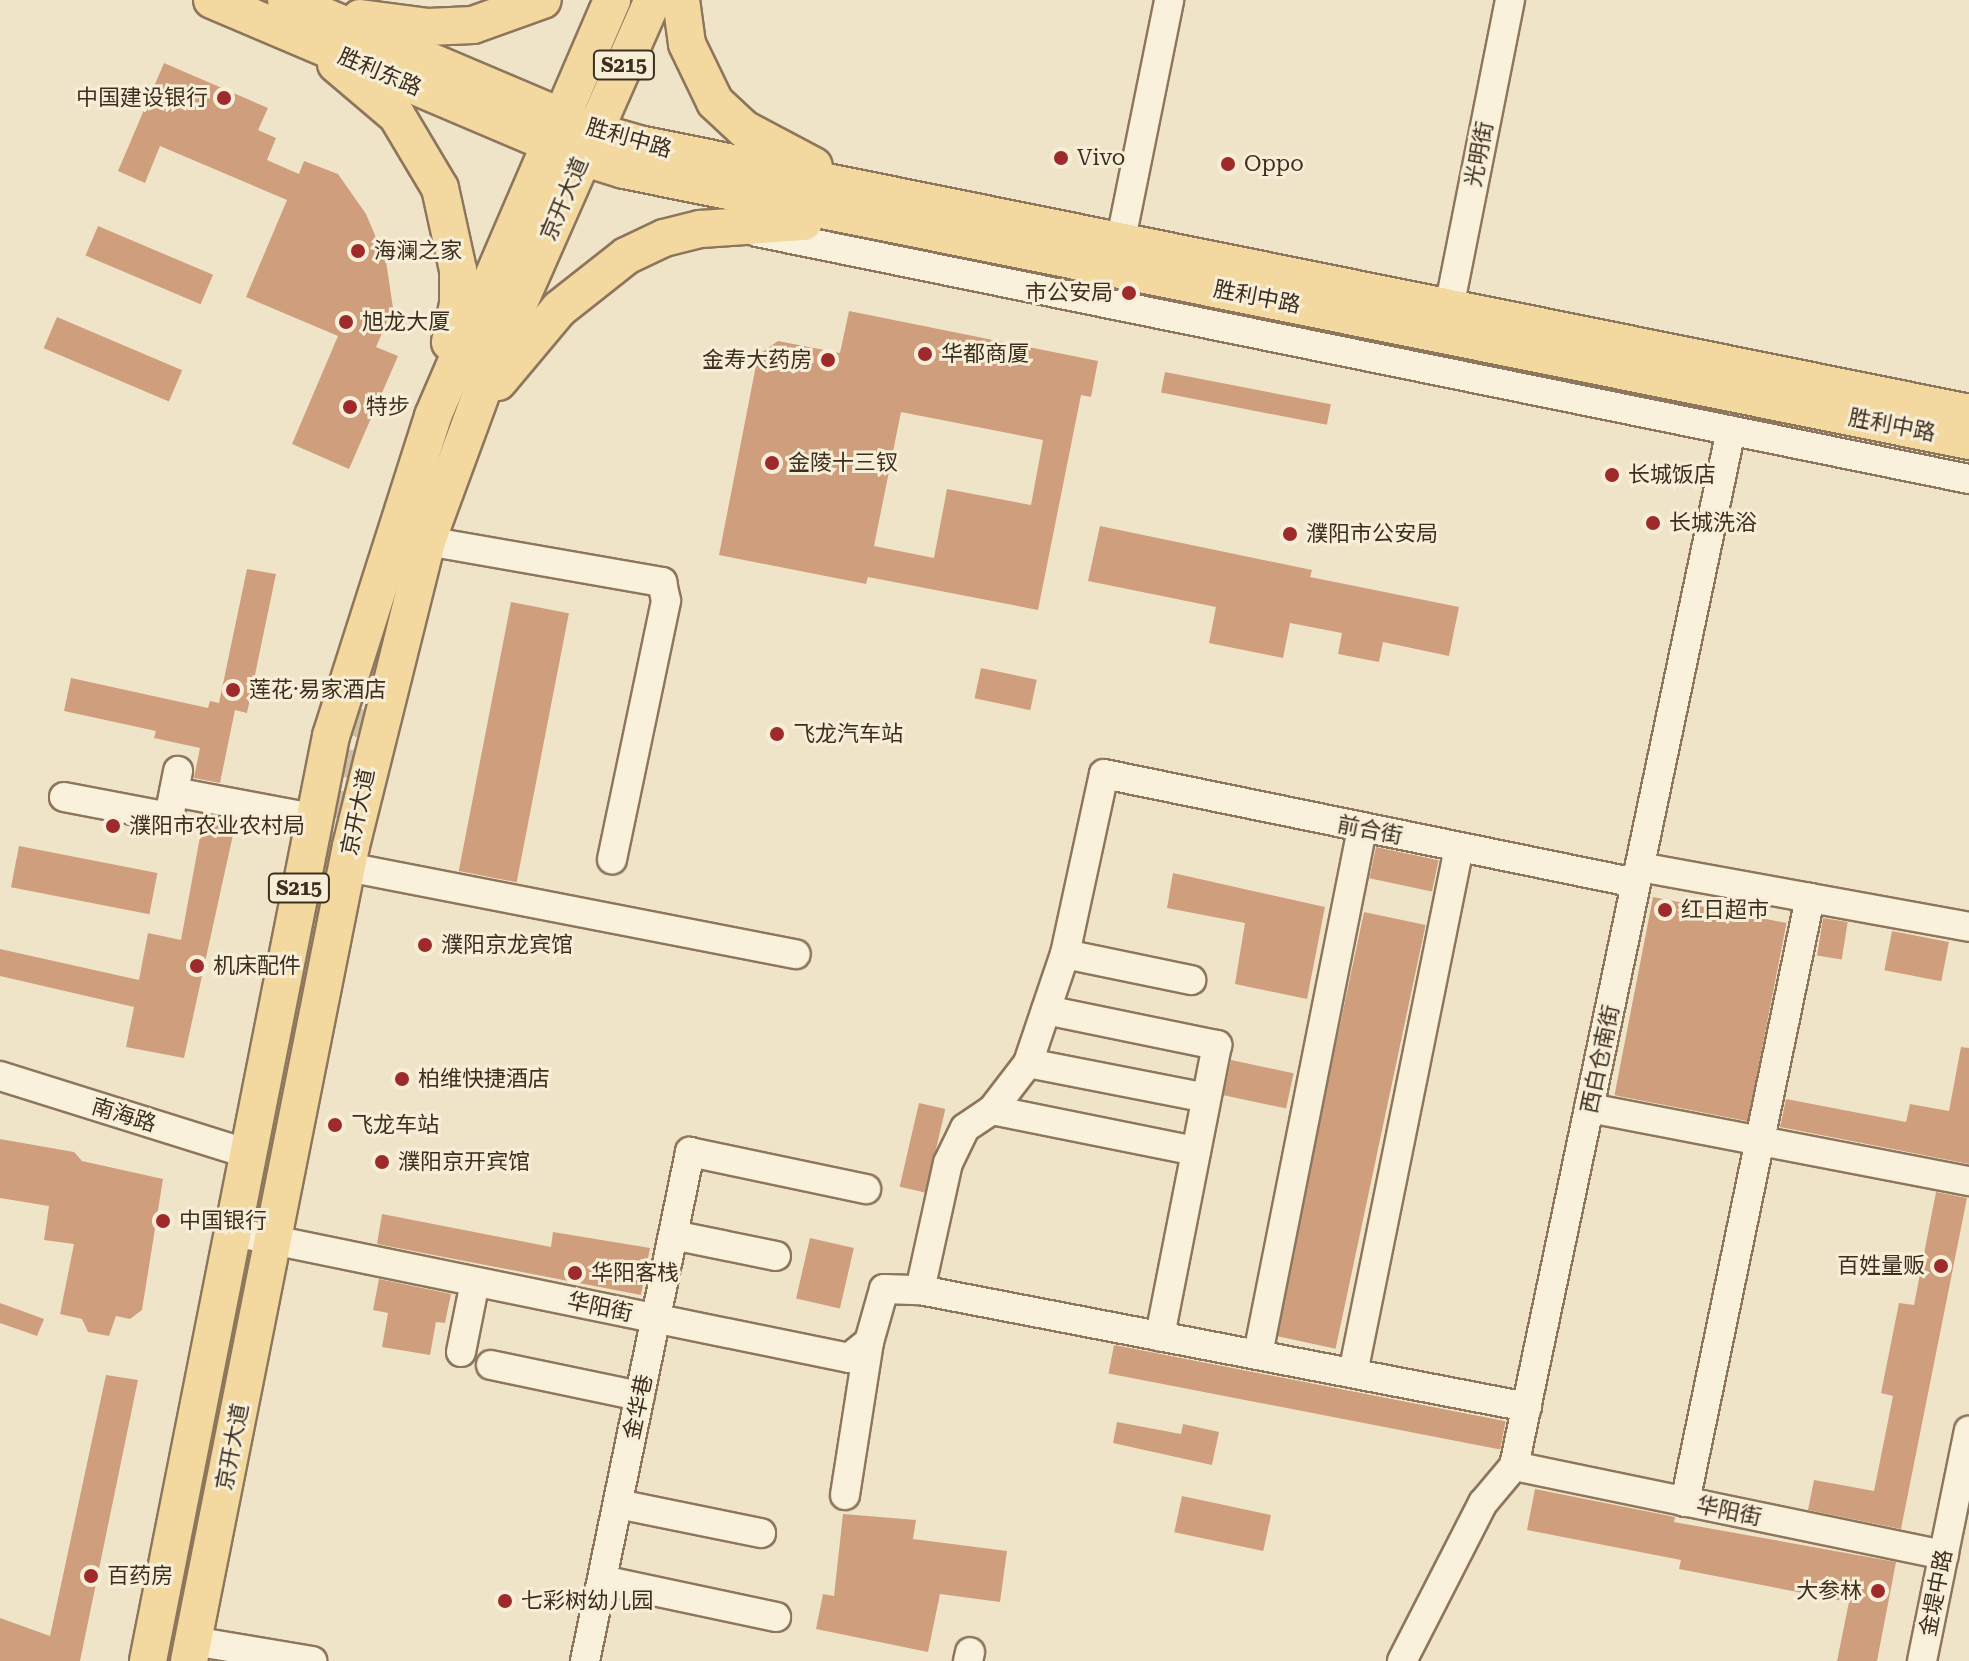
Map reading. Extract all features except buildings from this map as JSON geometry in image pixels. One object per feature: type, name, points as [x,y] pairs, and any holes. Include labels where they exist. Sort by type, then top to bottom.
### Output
[{"type":"main road","name":"胜利东路","points":[[212,0],[293,14],[554,130]]},
{"type":"main road","points":[[293,14],[428,27],[473,25],[543,0]]},
{"type":"main road","name":"京开大道","points":[[148,1661],[313,818],[361,633],[433,416],[612,0]]},
{"type":"main road","name":"京开大道","points":[[191,1651],[372,748],[427,541],[474,411],[653,0]]},
{"type":"main road","points":[[681,0],[698,72],[715,102],[744,129],[784,154],[903,211]]},
{"type":"main road","points":[[293,14],[336,64],[397,116],[440,188],[458,270],[458,304],[433,416]]},
{"type":"main road","name":"胜利中路","points":[[554,130],[588,144],[1969,441]]},
{"type":"main road","points":[[474,411],[591,279],[664,238],[733,227],[903,211]]},
{"type":"main road","name":"胜利中路","points":[[903,211],[1120,244],[1969,413]]},
{"type":"street","points":[[1120,244],[1169,0]]},
{"type":"street","name":"光明街","points":[[1449,308],[1510,0]]},
{"type":"street","points":[[733,227],[1969,479]]},
{"type":"street","name":"西白仓南街","points":[[1402,1661],[1483,1503],[1514,1466],[1731,430]]},
{"type":"street","points":[[427,541],[662,582],[666,601],[612,859]]},
{"type":"street","name":"前合街","points":[[1065,954],[1104,774],[1459,848],[1810,898],[1969,927]]},
{"type":"street","points":[[64,797],[169,817],[176,781],[313,818]]},
{"type":"street","points":[[1258,1354],[1362,829]]},
{"type":"street","points":[[1353,1373],[1459,848]]},
{"type":"street","points":[[347,867],[796,954]]},
{"type":"street","points":[[1685,1502],[1810,898]]},
{"type":"street","points":[[920,1290],[948,1163],[965,1128],[992,1110],[1028,1063],[1065,954],[1191,980]]},
{"type":"street","points":[[1046,1010],[1217,1045],[1160,1336]]},
{"type":"street","points":[[1028,1063],[1206,1098]]},
{"type":"street","name":"南海路","points":[[0,1076],[249,1154]]},
{"type":"street","points":[[1589,1108],[1969,1181]]},
{"type":"street","points":[[992,1110],[1196,1151]]},
{"type":"street","name":"金华巷","points":[[585,1661],[690,1152],[866,1189]]},
{"type":"street","name":"华阳街","points":[[234,1232],[849,1358],[869,1342]]},
{"type":"street","points":[[673,1235],[776,1256]]},
{"type":"street","points":[[461,1352],[475,1282]]},
{"type":"street","points":[[845,1495],[869,1342],[884,1289],[920,1290],[1527,1407]]},
{"type":"street","points":[[491,1365],[640,1396]]},
{"type":"street","name":"金堤中路","points":[[1922,1661],[1969,1431]]},
{"type":"street","name":"华阳街","points":[[1514,1466],[1944,1555]]},
{"type":"street","points":[[618,1504],[761,1533]]},
{"type":"street","points":[[602,1580],[776,1617]]},
{"type":"street","points":[[191,1651],[312,1661]]},
{"type":"tunnel","points":[[261,0],[304,19]]},
{"type":"tunnel","points":[[295,1042],[326,859],[377,649]]},
{"type":"place","name":"中国建设银行","points":[[224,98]]},
{"type":"place","name":"Vivo","points":[[1061,158]]},
{"type":"place","name":"Oppo","points":[[1228,164]]},
{"type":"place","name":"海澜之家","points":[[358,251]]},
{"type":"place","name":"市公安局","points":[[1129,293]]},
{"type":"place","name":"旭龙大厦","points":[[346,322]]},
{"type":"place","name":"华都商厦","points":[[925,354]]},
{"type":"place","name":"金寿大药房","points":[[828,360]]},
{"type":"place","name":"特步","points":[[350,407]]},
{"type":"place","name":"金陵十三钗","points":[[772,463]]},
{"type":"place","name":"长城饭店","points":[[1612,475]]},
{"type":"place","name":"长城洗浴","points":[[1653,523]]},
{"type":"place","name":"濮阳市公安局","points":[[1290,534]]},
{"type":"place","name":"莲花·易家酒店","points":[[233,690]]},
{"type":"place","name":"飞龙汽车站","points":[[777,734]]},
{"type":"place","name":"濮阳市农业农村局","points":[[113,826]]},
{"type":"place","name":"红日超市","points":[[1665,910]]},
{"type":"place","name":"濮阳京龙宾馆","points":[[425,945]]},
{"type":"place","name":"机床配件","points":[[197,966]]},
{"type":"place","name":"柏维快捷酒店","points":[[402,1079]]},
{"type":"place","name":"飞龙车站","points":[[335,1125]]},
{"type":"place","name":"濮阳京开宾馆","points":[[382,1162]]},
{"type":"place","name":"中国银行","points":[[163,1221]]},
{"type":"place","name":"百姓量贩","points":[[1941,1266]]},
{"type":"place","name":"华阳客栈","points":[[575,1273]]},
{"type":"place","name":"百药房","points":[[91,1576]]},
{"type":"place","name":"大参林","points":[[1878,1591]]},
{"type":"place","name":"七彩树幼儿园","points":[[505,1601]]}]
